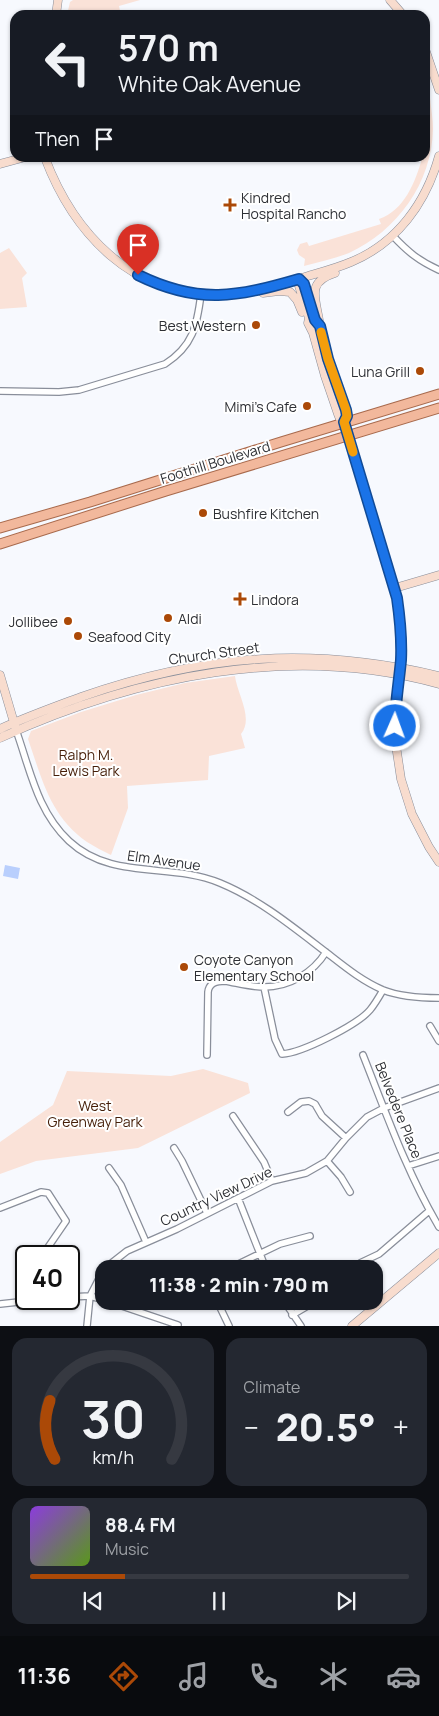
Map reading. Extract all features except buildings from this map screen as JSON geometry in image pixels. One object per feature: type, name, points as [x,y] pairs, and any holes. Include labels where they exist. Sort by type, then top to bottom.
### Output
[{"type":"main road","name":"Foothill Boulevard","points":[[0,528],[439,394]]},
{"type":"main road","name":"Foothill Boulevard","points":[[0,544],[166,491],[439,408]]},
{"type":"street","points":[[390,0],[399,10]]},
{"type":"street","points":[[430,64],[439,90]]},
{"type":"street","points":[[46,162],[53,180],[86,232],[107,254],[128,270],[174,290],[200,294],[236,294],[299,279],[341,266],[367,254],[393,236],[406,222],[423,198],[435,172],[439,156]]},
{"type":"street","points":[[393,236],[422,263],[439,270]]},
{"type":"street","points":[[341,266],[335,273],[322,278],[316,284],[315,296],[328,359],[346,410],[347,416],[344,422]]},
{"type":"street","points":[[299,279],[299,286],[309,318],[308,323]]},
{"type":"street","points":[[299,279],[304,284],[315,320],[320,326]]},
{"type":"street","points":[[259,290],[265,294],[279,290],[290,292],[297,300],[313,333],[323,371],[338,414],[344,422],[349,436],[395,588],[401,625],[400,671],[395,713],[395,739],[401,779],[415,821],[428,848],[439,862]]},
{"type":"street","points":[[0,391],[59,392],[79,390],[165,364],[176,357],[194,333],[200,294]]},
{"type":"street","points":[[395,588],[439,575]]},
{"type":"street","name":"Church Street","points":[[0,729],[138,688],[240,665],[350,668],[439,676]]},
{"type":"street","name":"Church Street","points":[[400,671],[439,684]]},
{"type":"street","name":"Elm Avenue","points":[[0,675],[34,788],[52,822],[70,842],[90,855],[118,866],[138,870],[174,872],[219,882],[251,898],[326,952],[357,977],[382,990],[401,995],[439,998]]},
{"type":"street","name":"Church Street","points":[[0,738],[15,726]]},
{"type":"street","points":[[207,1055],[208,992],[209,986],[212,983],[225,981],[264,987],[294,980],[315,966],[326,952]]},
{"type":"street","points":[[264,987],[275,1039],[282,1054],[299,1050],[348,1027],[371,1009],[382,990]]},
{"type":"street","points":[[430,1026],[439,1041]]},
{"type":"street","name":"Belvedere Place","points":[[363,1055],[408,1166],[429,1211],[439,1227]]},
{"type":"street","name":"Country View Drive","points":[[116,1260],[127,1251],[177,1229],[272,1181],[306,1173],[327,1160],[367,1117],[384,1108],[439,1088]]},
{"type":"street","points":[[288,1112],[302,1102],[309,1101],[315,1104],[322,1116],[346,1138]]},
{"type":"street","points":[[233,1116],[264,1162],[272,1181]]},
{"type":"street","points":[[174,1148],[182,1160],[207,1213]]},
{"type":"street","points":[[408,1166],[439,1156]]},
{"type":"street","points":[[327,1160],[350,1192]]},
{"type":"street","points":[[109,1168],[121,1185],[146,1242]]},
{"type":"street","points":[[0,1208],[44,1192],[48,1193],[66,1220],[49,1245]]},
{"type":"street","points":[[238,1198],[262,1260]]},
{"type":"street","points":[[366,1260],[379,1254],[429,1211]]},
{"type":"street","points":[[247,1260],[280,1244],[310,1236]]},
{"type":"street","points":[[352,1326],[439,1253]]},
{"type":"street","name":"Country View Drive","points":[[87,1326],[90,1296],[95,1286]]},
{"type":"street","points":[[80,1297],[95,1298]]},
{"type":"street","points":[[0,1304],[15,1302]]},
{"type":"street","points":[[134,1310],[178,1324]]},
{"type":"street","points":[[222,1310],[230,1326]]},
{"type":"street","points":[[289,1310],[301,1326]]},
{"type":"street","points":[[292,1315],[301,1310]]},
{"type":"green space","points":[[73,0],[140,0],[119,6],[120,10],[68,10],[70,2]]},
{"type":"green space","points":[[430,98],[433,129],[430,153]]},
{"type":"green space","points":[[421,162],[428,162],[419,186],[409,203],[382,232],[366,244],[349,253],[304,266],[305,259],[299,255],[297,250],[300,244],[307,242],[309,246],[381,224],[379,219],[388,215],[402,202],[416,176]]},
{"type":"green space","points":[[9,248],[27,273],[22,278],[27,307],[0,309],[0,253]]},
{"type":"green space","name":"Ralph M. Lewis Park","points":[[235,676],[245,713],[245,728],[241,734],[245,748],[209,756],[208,780],[127,786],[128,808],[111,855],[87,842],[64,821],[43,782],[28,739],[31,731],[81,712],[136,695],[185,683]]},
{"type":"green space","name":"West Greenway Park","points":[[203,1069],[248,1083],[250,1093],[138,1148],[36,1161],[0,1174],[0,1142],[53,1105],[67,1071],[171,1076]]},
{"type":"water","points":[[5,865],[20,868],[18,879],[3,876]]},
{"type":"slow traffic","points":[[321,332],[328,359],[346,410],[347,416],[344,422],[353,452]]},
{"type":"place","name":"Kindred Hospital Rancho","points":[[230,205]]},
{"type":"place","name":"Best Western","points":[[256,325]]},
{"type":"place","name":"Luna Grill","points":[[420,371]]},
{"type":"place","name":"Mimi's Cafe","points":[[307,406]]},
{"type":"place","name":"Bushfire Kitchen","points":[[203,513]]},
{"type":"place","name":"Lindora","points":[[240,599]]},
{"type":"place","name":"Aldi","points":[[168,618]]},
{"type":"place","name":"Jollibee","points":[[68,621]]},
{"type":"place","name":"Seafood City","points":[[78,636]]},
{"type":"place","name":"Coyote Canyon Elementary School","points":[[184,967]]},
{"type":"route","points":[[138,275],[174,290],[219,296],[249,293],[299,279],[304,284],[315,320],[320,326],[328,359],[346,410],[347,416],[344,422],[395,588],[401,625],[401,658],[395,726]]}]
